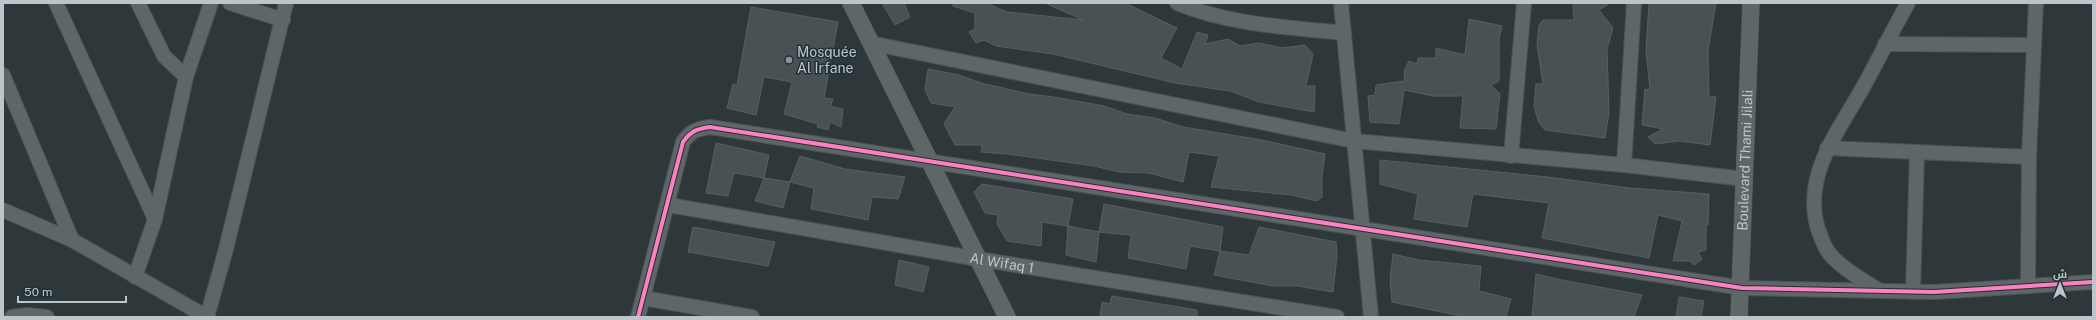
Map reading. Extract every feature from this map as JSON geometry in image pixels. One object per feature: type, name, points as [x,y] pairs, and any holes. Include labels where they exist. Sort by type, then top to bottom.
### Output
[{"type":"street","points":[[56,3],[155,219]]},
{"type":"street","points":[[138,3],[164,56],[186,77]]},
{"type":"street","points":[[135,277],[155,219],[186,77],[211,3]]},
{"type":"street","points":[[230,3],[283,20]]},
{"type":"street","points":[[3,210],[72,240],[207,317],[226,249],[286,3]]},
{"type":"street","points":[[851,3],[1007,317]]},
{"type":"street","points":[[1177,3],[1201,13],[1246,22],[1344,33]]},
{"type":"street","points":[[1342,3],[1361,228],[1371,317]]},
{"type":"street","points":[[1512,156],[1524,3]]},
{"type":"street","points":[[1624,165],[1634,3]]},
{"type":"street","name":"Boulevard Thami Jilali","points":[[1739,317],[1742,288],[1751,3]]},
{"type":"street","points":[[1881,292],[1856,276],[1829,253],[1822,240],[1816,221],[1815,201],[1820,166],[1827,148],[1863,88],[1908,3]]},
{"type":"street","points":[[2028,285],[2029,157],[2036,3]]},
{"type":"street","points":[[870,42],[1354,141],[1624,165],[1745,179]]},
{"type":"street","points":[[1885,44],[2034,45]]},
{"type":"street","points":[[3,75],[72,240]]},
{"type":"street","points":[[638,317],[669,205],[683,142],[690,132],[695,129],[710,126],[1742,288],[1913,292],[2093,282]]},
{"type":"street","points":[[1827,148],[2029,157]]},
{"type":"street","points":[[1913,292],[1917,152]]},
{"type":"street","name":"Al Wifaq 1","points":[[669,205],[978,259],[1337,317]]},
{"type":"street","points":[[643,298],[752,317]]},
{"type":"street","points":[[12,317],[27,315],[47,317]]},
{"type":"building","points":[[882,3],[904,3],[910,17],[895,25]]},
{"type":"building","points":[[953,3],[986,3],[1007,12],[1083,20],[1045,3],[1125,3],[1177,28],[1161,58],[1182,69],[1197,32],[1208,35],[1205,44],[1228,39],[1240,46],[1259,43],[1282,48],[1305,45],[1313,54],[1306,86],[1315,86],[1314,112],[1259,102],[1230,91],[1175,83],[1053,54],[996,46],[984,40],[976,43],[969,32],[975,29],[975,13],[953,6]]},
{"type":"building","points":[[1573,3],[1610,3],[1599,10],[1613,28],[1607,49],[1609,112],[1605,138],[1545,130],[1539,123],[1534,107],[1536,84],[1543,84],[1537,45],[1539,25],[1543,20],[1574,20]]},
{"type":"building","points":[[1649,3],[1716,3],[1708,51],[1709,96],[1716,97],[1710,145],[1680,141],[1655,144],[1648,137],[1663,129],[1642,125],[1645,89],[1650,90],[1646,50]]},
{"type":"building","name":"Mosquée Al Irfane","points":[[751,7],[838,22],[824,98],[833,99],[830,106],[843,109],[841,127],[830,122],[828,130],[817,127],[818,124],[784,114],[792,82],[764,77],[756,115],[727,108],[733,84],[737,85]]},
{"type":"building","points":[[1469,19],[1502,26],[1499,39],[1499,81],[1491,85],[1500,94],[1496,129],[1460,128],[1463,96],[1433,96],[1404,90],[1399,124],[1370,122],[1368,96],[1375,95],[1376,85],[1404,81],[1405,69],[1409,61],[1417,64],[1418,58],[1436,58],[1436,48],[1465,55]]},
{"type":"building","points":[[928,69],[959,75],[981,83],[1029,94],[1104,106],[1127,114],[1155,118],[1183,127],[1262,140],[1325,154],[1322,177],[1322,197],[1317,201],[1291,195],[1211,187],[1219,156],[1189,152],[1183,182],[1149,173],[1119,172],[1094,166],[1008,154],[981,152],[982,145],[955,145],[944,124],[955,107],[931,103],[925,90]]},
{"type":"building","points":[[716,143],[769,155],[764,178],[734,173],[728,196],[706,193]]},
{"type":"building","points":[[800,156],[845,169],[905,177],[898,199],[872,197],[868,220],[811,209],[814,188],[790,182]]},
{"type":"building","points":[[1380,160],[1548,177],[1630,188],[1709,194],[1708,225],[1706,225],[1706,250],[1698,252],[1702,259],[1694,265],[1690,261],[1673,261],[1682,221],[1658,215],[1649,258],[1542,238],[1549,203],[1473,194],[1467,227],[1414,219],[1418,194],[1380,184]]},
{"type":"building","points":[[764,178],[790,182],[783,208],[755,201]]},
{"type":"building","points":[[982,184],[1073,199],[1068,226],[1042,222],[1041,246],[1007,241],[997,224],[998,215],[985,213],[974,192]]},
{"type":"building","points":[[1104,204],[1223,227],[1220,251],[1190,246],[1186,269],[1128,258],[1131,235],[1099,232]]},
{"type":"building","points":[[1068,226],[1099,232],[1096,262],[1066,255]]},
{"type":"building","points":[[693,227],[775,242],[768,266],[688,252]]},
{"type":"building","points":[[1259,227],[1336,242],[1337,256],[1333,292],[1297,286],[1273,286],[1214,275],[1220,251],[1249,255]]},
{"type":"building","points":[[1393,254],[1419,260],[1481,266],[1479,291],[1511,299],[1506,317],[1466,317],[1392,302],[1390,280]]},
{"type":"building","points":[[899,260],[929,267],[923,292],[895,285]]},
{"type":"building","points":[[1536,274],[1642,295],[1634,317],[1532,317]]},
{"type":"building","points":[[1112,296],[1197,310],[1197,317],[1100,317],[1102,302],[1110,304]]},
{"type":"building","points":[[1679,297],[1704,301],[1701,317],[1676,317]]},
{"type":"cycle path","points":[[638,317],[683,142],[694,131],[710,127],[1742,288],[1934,292],[2093,282]]},
{"type":"place","name":"Mosquée Al Irfane","points":[[789,60]]}]
